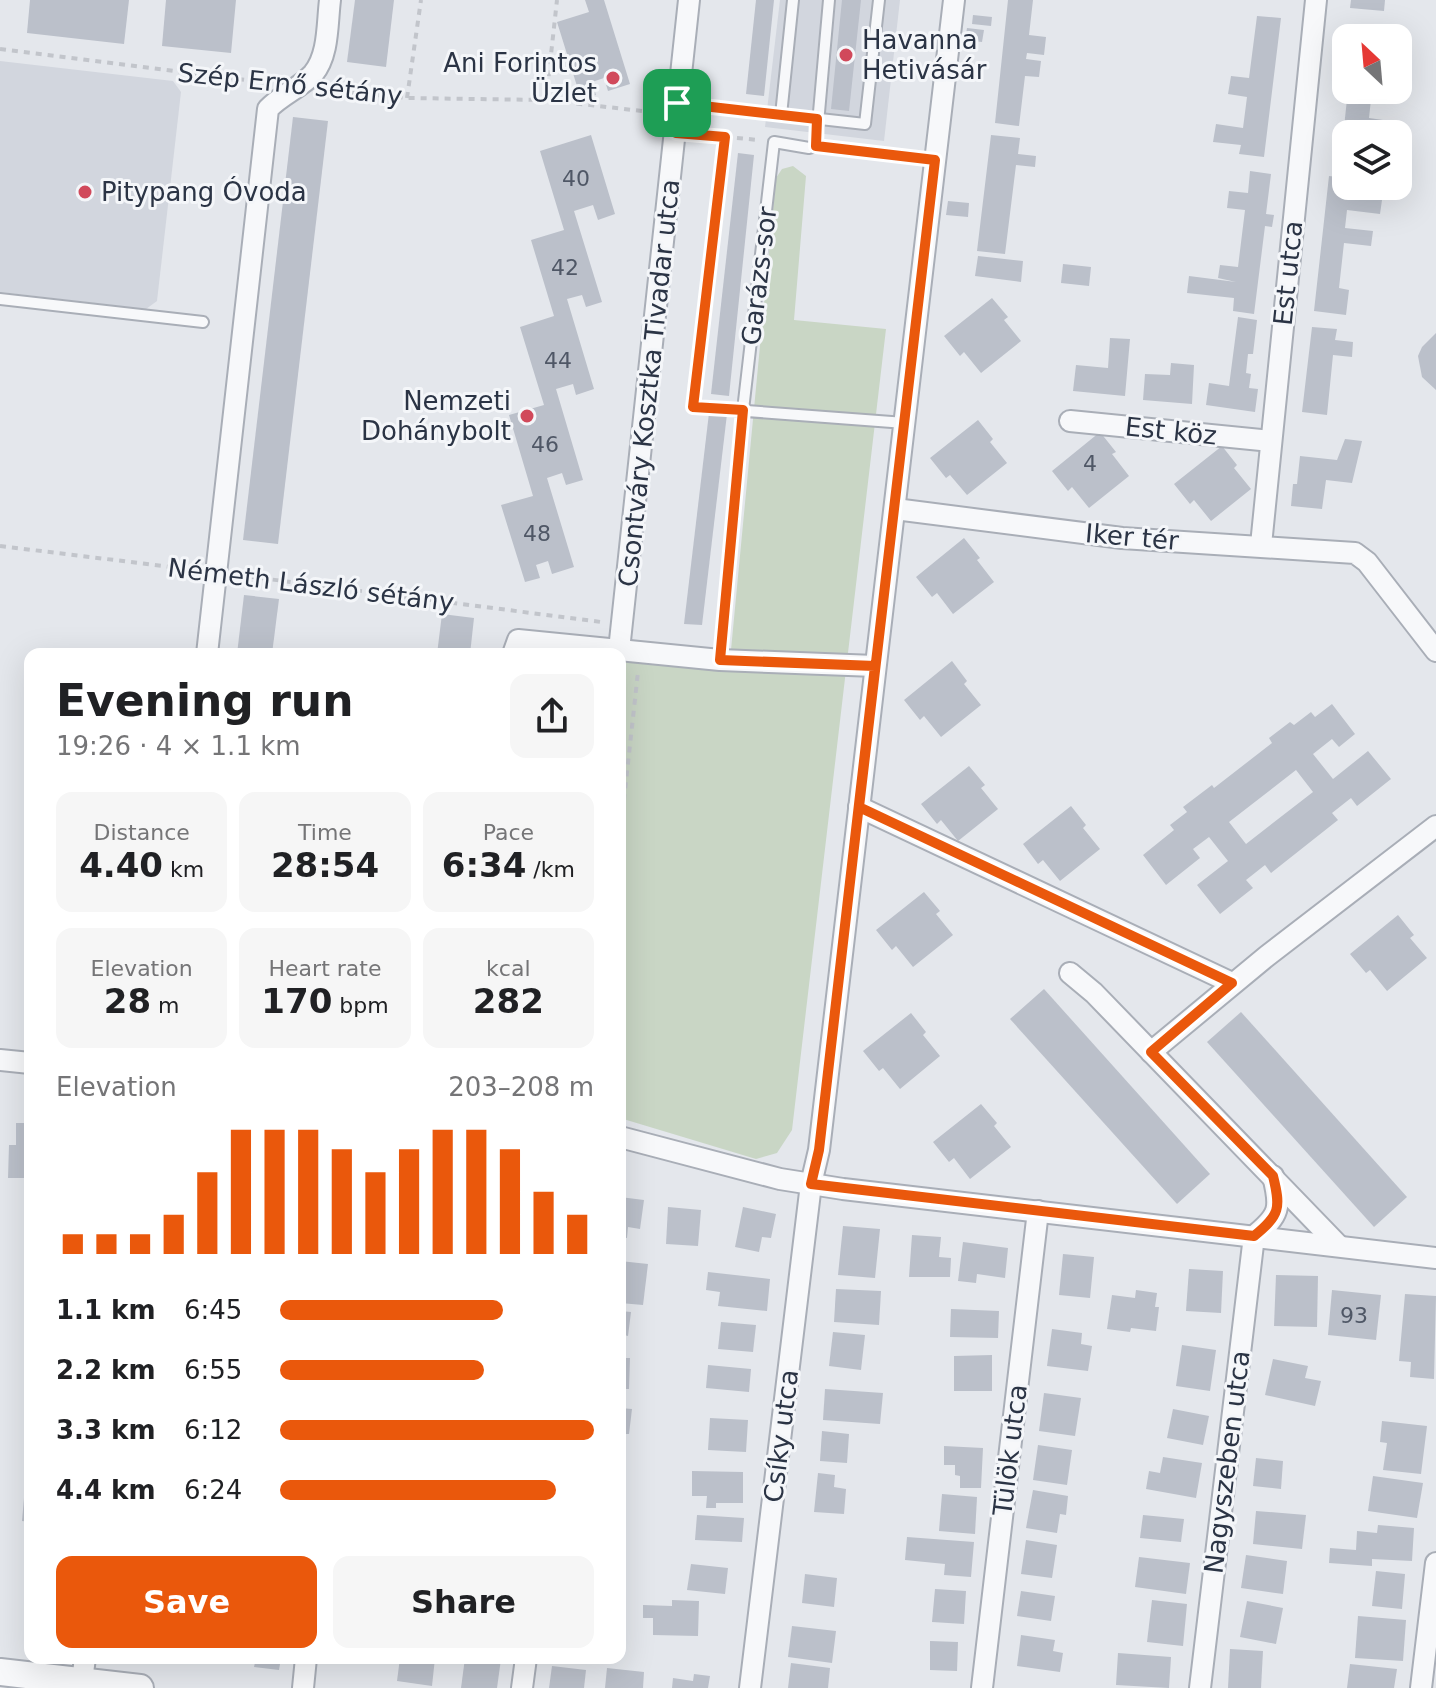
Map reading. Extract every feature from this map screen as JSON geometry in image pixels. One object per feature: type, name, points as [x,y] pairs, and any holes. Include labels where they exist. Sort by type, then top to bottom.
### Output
[{"type":"street","points":[[208,648],[268,109],[280,96],[313,73],[324,54],[330,0]]},
{"type":"street","name":"Csontváry Kosztka Tivadar utca","points":[[619,648],[689,0]]},
{"type":"street","name":"Csíky utca","points":[[750,1688],[811,1184],[819,1150],[954,0]]},
{"type":"street","name":"Est utca","points":[[1261,545],[1316,0]]},
{"type":"street","name":"Est köz","points":[[1070,421],[1271,441]]},
{"type":"street","name":"Iker tér","points":[[895,509],[1122,538],[1355,553],[1367,562],[1436,651]]},
{"type":"street","points":[[515,648],[518,640],[599,648]]},
{"type":"street","points":[[626,651],[720,660],[875,666]]},
{"type":"street","points":[[859,807],[1232,983]]},
{"type":"street","points":[[1151,1052],[1232,983],[1436,826]]},
{"type":"street","points":[[1070,973],[1094,993],[1339,1246]]},
{"type":"street","points":[[0,1060],[24,1062]]},
{"type":"street","points":[[626,1139],[780,1179],[811,1184],[1436,1258]]},
{"type":"street","points":[[1254,1236],[1274,1219],[1278,1210],[1273,1176]]},
{"type":"street","name":"Tülök utca","points":[[982,1688],[1038,1211]]},
{"type":"street","name":"Nagyszeben utca","points":[[1200,1688],[1254,1236]]},
{"type":"street","points":[[1421,1688],[1436,1563]]},
{"type":"street","points":[[303,1688],[305,1664]]},
{"type":"street","points":[[522,1688],[525,1664]]},
{"type":"street","points":[[0,1672],[83,1676],[140,1688]]},
{"type":"lane","points":[[781,115],[793,0]]},
{"type":"lane","points":[[816,146],[829,0]]},
{"type":"lane","points":[[677,117],[781,115],[865,124],[879,0]]},
{"type":"lane","points":[[774,142],[935,160]]},
{"type":"lane","name":"Garázs-sor","points":[[720,660],[743,410],[774,142]]},
{"type":"lane","points":[[0,299],[203,322]]},
{"type":"lane","points":[[693,407],[905,423]]},
{"type":"path","points":[[407,98],[421,0]]},
{"type":"path","points":[[546,100],[557,0]]},
{"type":"path","name":"Szép Ernő sétány","points":[[0,49],[407,98],[546,100],[677,117],[725,137],[774,142]]},
{"type":"path","points":[[693,407],[725,137]]},
{"type":"path","name":"Németh László sétány","points":[[0,546],[622,624]]},
{"type":"path","points":[[626,658],[639,672],[626,784]]},
{"type":"shaded area","points":[[780,0],[900,0],[884,141],[765,127]]},
{"type":"shaded area","name":"Pitypang Óvoda","points":[[0,61],[173,81],[181,92],[157,301],[146,309],[0,292]]},
{"type":"green space","points":[[793,166],[806,176],[794,320],[886,329],[792,1130],[777,1153],[756,1159],[626,1120],[626,648],[558,648],[560,633],[731,650],[776,178],[782,169]]},
{"type":"building","points":[[30,0],[129,0],[124,44],[27,33]]},
{"type":"building","points":[[166,0],[236,0],[231,53],[162,46]]},
{"type":"building","points":[[355,0],[394,0],[386,67],[347,62]]},
{"type":"building","points":[[585,0],[604,0],[630,84],[608,91],[604,78],[592,82],[596,95],[581,99],[557,22],[589,12]]},
{"type":"building","points":[[756,0],[774,0],[764,96],[746,94]]},
{"type":"building","name":"Havanna Hetivásár","points":[[842,0],[861,0],[849,111],[831,109]]},
{"type":"building","points":[[1008,0],[1033,0],[1029,35],[1046,37],[1044,55],[1027,53],[1026,59],[1041,61],[1039,77],[1025,76],[1019,126],[995,123]]},
{"type":"building","points":[[1351,0],[1385,0],[1384,11],[1350,8]]},
{"type":"building","points":[[973,15],[992,17],[991,26],[972,24]]},
{"type":"building","points":[[1257,16],[1281,18],[1264,157],[1239,154],[1241,145],[1213,142],[1216,124],[1243,128],[1247,97],[1228,94],[1231,76],[1249,78]]},
{"type":"building","points":[[967,28],[984,30],[982,42],[965,40]]},
{"type":"building","points":[[1346,104],[1370,104],[1369,118],[1383,120],[1345,120]]},
{"type":"building","points":[[293,117],[328,121],[278,544],[243,540]]},
{"type":"building","points":[[591,135],[615,214],[598,220],[593,205],[574,211],[602,302],[586,307],[582,295],[567,299],[594,389],[576,395],[573,384],[556,389],[583,480],[566,485],[562,473],[547,478],[574,567],[552,574],[548,561],[536,565],[540,578],[525,582],[501,505],[533,496],[509,415],[544,405],[520,327],[554,316],[531,240],[564,230],[540,151]]},
{"type":"building","points":[[991,135],[1020,138],[1018,154],[1036,156],[1035,167],[1016,165],[1005,254],[977,251]]},
{"type":"building","points":[[738,153],[754,155],[729,396],[711,394]]},
{"type":"building","points":[[1250,171],[1271,174],[1266,214],[1274,215],[1272,227],[1265,226],[1254,314],[1233,311],[1234,298],[1187,293],[1189,276],[1236,282],[1218,278],[1220,265],[1238,267],[1245,210],[1227,208],[1229,191],[1248,193]]},
{"type":"building","points":[[1329,176],[1332,176],[1332,200],[1382,200],[1380,214],[1347,210],[1345,228],[1373,231],[1371,246],[1344,243],[1339,288],[1349,290],[1346,315],[1314,311]]},
{"type":"building","points":[[948,201],[969,203],[968,217],[946,215]]},
{"type":"building","points":[[978,256],[1023,261],[1021,282],[975,276]]},
{"type":"building","points":[[1063,264],[1091,267],[1089,286],[1061,283]]},
{"type":"building","points":[[992,298],[1008,317],[1004,320],[1021,341],[981,373],[964,352],[960,356],[944,336]]},
{"type":"building","points":[[1238,317],[1257,320],[1253,354],[1248,354],[1246,373],[1251,374],[1249,388],[1258,389],[1255,412],[1206,405],[1209,383],[1229,386]]},
{"type":"building","points":[[1312,327],[1337,329],[1335,340],[1353,342],[1352,357],[1333,355],[1327,415],[1302,412]]},
{"type":"building","points":[[1436,333],[1436,390],[1422,377],[1418,356]]},
{"type":"building","points":[[1110,338],[1130,339],[1125,396],[1073,391],[1076,365],[1108,368]]},
{"type":"building","points":[[1171,363],[1194,365],[1192,404],[1143,400],[1145,374],[1170,375]]},
{"type":"building","points":[[709,413],[727,414],[702,625],[684,624]]},
{"type":"building","points":[[978,420],[1007,463],[967,495],[950,475],[946,478],[930,458]]},
{"type":"building","points":[[1100,432],[1129,476],[1089,508],[1072,487],[1068,491],[1052,471]]},
{"type":"building","points":[[1345,439],[1362,441],[1352,483],[1326,480],[1322,509],[1291,506],[1300,456],[1337,460]]},
{"type":"building","points":[[1222,446],[1251,489],[1211,521],[1194,500],[1190,504],[1174,484]]},
{"type":"building","points":[[964,538],[994,582],[953,614],[937,593],[932,597],[916,577]]},
{"type":"building","points":[[244,595],[279,599],[273,648],[238,648]]},
{"type":"building","points":[[442,614],[474,618],[471,648],[438,648]]},
{"type":"building","points":[[952,661],[967,681],[964,684],[981,705],[941,737],[924,716],[920,720],[904,700]]},
{"type":"building","points":[[1332,704],[1355,734],[1339,747],[1332,739],[1313,754],[1333,779],[1368,751],[1391,779],[1357,806],[1351,798],[1332,813],[1338,820],[1271,873],[1265,865],[1246,880],[1253,888],[1220,914],[1197,885],[1228,861],[1209,837],[1193,849],[1200,858],[1166,885],[1143,855],[1174,830],[1170,825],[1187,812],[1183,807],[1212,785],[1214,788],[1272,743],[1269,738],[1290,722],[1294,725],[1311,712],[1315,717]],"holes":[[[1296,770],[1313,792],[1246,844],[1229,822]]]},
{"type":"building","points":[[969,766],[985,785],[981,788],[998,809],[958,841],[941,820],[937,824],[921,804]]},
{"type":"building","points":[[1071,806],[1100,849],[1060,881],[1043,860],[1038,864],[1023,844]]},
{"type":"building","points":[[924,892],[940,911],[936,914],[953,935],[913,967],[896,946],[892,950],[876,930]]},
{"type":"building","points":[[1398,915],[1414,935],[1410,938],[1427,958],[1387,991],[1370,970],[1366,973],[1350,954]]},
{"type":"building","points":[[1044,989],[1210,1174],[1177,1204],[1010,1019]]},
{"type":"building","points":[[1241,1012],[1407,1197],[1374,1227],[1207,1042]]},
{"type":"building","points":[[911,1013],[940,1056],[900,1089],[883,1068],[879,1071],[863,1051]]},
{"type":"building","points":[[981,1104],[1011,1147],[970,1179],[954,1158],[949,1162],[933,1142]]},
{"type":"building","points":[[16,1123],[24,1123],[24,1178],[8,1178],[9,1145],[16,1145]]},
{"type":"building","points":[[626,1198],[644,1200],[640,1229],[628,1227],[627,1238]]},
{"type":"building","points":[[668,1207],[701,1210],[698,1246],[666,1244]]},
{"type":"building","points":[[743,1207],[776,1214],[771,1238],[762,1237],[759,1252],[735,1247]]},
{"type":"building","points":[[843,1226],[880,1229],[875,1278],[838,1275]]},
{"type":"building","points":[[912,1235],[941,1237],[939,1257],[951,1258],[950,1277],[909,1277]]},
{"type":"building","points":[[963,1242],[1008,1248],[1005,1278],[977,1274],[976,1283],[958,1281]]},
{"type":"building","points":[[1063,1254],[1094,1257],[1090,1298],[1059,1295]]},
{"type":"building","points":[[626,1262],[648,1264],[643,1305],[626,1304]]},
{"type":"building","points":[[1189,1269],[1223,1271],[1221,1313],[1186,1311]]},
{"type":"building","points":[[708,1272],[770,1279],[767,1311],[718,1306],[720,1292],[706,1290]]},
{"type":"building","points":[[1276,1275],[1318,1276],[1317,1327],[1274,1326]]},
{"type":"building","points":[[836,1289],[881,1291],[879,1325],[834,1322]]},
{"type":"building","points":[[1136,1290],[1157,1293],[1156,1331],[1107,1329],[1112,1295],[1135,1298]]},
{"type":"building","points":[[1332,1290],[1381,1295],[1376,1340],[1328,1335]]},
{"type":"building","points":[[1405,1294],[1436,1296],[1434,1379],[1410,1377],[1411,1362],[1399,1361]]},
{"type":"building","points":[[951,1309],[999,1311],[998,1338],[950,1337]]},
{"type":"building","points":[[626,1312],[631,1312],[626,1336]]},
{"type":"building","points":[[721,1322],[756,1325],[753,1352],[718,1349]]},
{"type":"building","points":[[1052,1329],[1082,1333],[1081,1344],[1092,1346],[1088,1371],[1047,1366]]},
{"type":"building","points":[[833,1332],[865,1335],[861,1370],[829,1366]]},
{"type":"building","points":[[1182,1345],[1216,1350],[1210,1391],[1176,1386]]},
{"type":"building","points":[[992,1355],[992,1391],[954,1391],[954,1356]]},
{"type":"building","points":[[626,1358],[630,1358],[629,1389],[626,1389]]},
{"type":"building","points":[[1273,1359],[1308,1366],[1305,1378],[1321,1381],[1315,1406],[1265,1395]]},
{"type":"building","points":[[708,1365],[751,1369],[749,1392],[706,1388]]},
{"type":"building","points":[[825,1389],[883,1393],[880,1424],[823,1420]]},
{"type":"building","points":[[1044,1393],[1081,1398],[1075,1436],[1039,1431]]},
{"type":"building","points":[[626,1408],[632,1409],[629,1434],[626,1434]]},
{"type":"building","points":[[1173,1409],[1209,1416],[1203,1445],[1167,1438]]},
{"type":"building","points":[[710,1418],[748,1420],[746,1452],[708,1450]]},
{"type":"building","points":[[1382,1421],[1427,1426],[1421,1474],[1383,1470],[1387,1443],[1380,1442]]},
{"type":"building","points":[[822,1431],[849,1434],[847,1463],[820,1461]]},
{"type":"building","points":[[1038,1445],[1072,1450],[1067,1485],[1033,1480]]},
{"type":"building","points":[[944,1446],[983,1448],[981,1488],[960,1488],[960,1476],[955,1475],[955,1465],[944,1465]]},
{"type":"building","points":[[1163,1457],[1202,1463],[1196,1498],[1146,1489],[1149,1471],[1160,1473]]},
{"type":"building","points":[[1256,1458],[1283,1461],[1281,1489],[1253,1486]]},
{"type":"building","points":[[692,1471],[743,1472],[743,1503],[716,1503],[716,1508],[706,1508],[707,1496],[692,1496]]},
{"type":"building","points":[[818,1473],[835,1475],[834,1487],[846,1489],[844,1514],[814,1512]]},
{"type":"building","points":[[1373,1476],[1423,1483],[1417,1518],[1368,1511]]},
{"type":"building","points":[[1033,1490],[1068,1496],[1066,1515],[1060,1514],[1057,1533],[1026,1528]]},
{"type":"building","points":[[942,1494],[977,1497],[975,1534],[939,1531]]},
{"type":"building","points":[[1256,1511],[1306,1515],[1302,1549],[1253,1544]]},
{"type":"building","points":[[697,1515],[744,1518],[742,1542],[695,1540]]},
{"type":"building","points":[[1143,1515],[1184,1519],[1181,1542],[1140,1538]]},
{"type":"building","points":[[1378,1525],[1414,1528],[1412,1561],[1372,1559],[1372,1566],[1329,1563],[1330,1548],[1356,1550],[1357,1531],[1377,1533]]},
{"type":"building","points":[[907,1537],[974,1542],[971,1577],[944,1575],[945,1564],[905,1560]]},
{"type":"building","points":[[1026,1540],[1057,1545],[1052,1578],[1021,1574]]},
{"type":"building","points":[[1246,1555],[1287,1561],[1283,1594],[1241,1588]]},
{"type":"building","points":[[1139,1557],[1190,1563],[1186,1594],[1135,1587]]},
{"type":"building","points":[[691,1564],[728,1568],[725,1594],[687,1590]]},
{"type":"building","points":[[1376,1571],[1405,1574],[1402,1609],[1372,1606]]},
{"type":"building","points":[[805,1574],[837,1578],[834,1607],[802,1603]]},
{"type":"building","points":[[935,1589],[966,1591],[964,1624],[932,1622]]},
{"type":"building","points":[[1021,1591],[1055,1596],[1051,1621],[1017,1616]]},
{"type":"building","points":[[672,1600],[699,1601],[698,1636],[653,1635],[653,1618],[643,1618],[643,1605],[672,1606]]},
{"type":"building","points":[[1152,1600],[1187,1604],[1183,1646],[1147,1642]]},
{"type":"building","points":[[1247,1601],[1283,1608],[1276,1644],[1240,1637]]},
{"type":"building","points":[[1358,1616],[1406,1620],[1403,1661],[1355,1658]]},
{"type":"building","points":[[792,1626],[836,1631],[832,1663],[788,1657]]},
{"type":"building","points":[[1021,1635],[1055,1640],[1053,1651],[1063,1653],[1060,1672],[1017,1666]]},
{"type":"building","points":[[930,1641],[958,1642],[957,1671],[930,1670]]},
{"type":"building","points":[[1230,1649],[1263,1651],[1261,1688],[1228,1688]]},
{"type":"building","points":[[1118,1653],[1171,1657],[1169,1688],[1116,1685]]},
{"type":"building","points":[[791,1663],[830,1668],[828,1688],[788,1688]]},
{"type":"building","points":[[255,1664],[280,1664],[279,1670],[254,1667]]},
{"type":"building","points":[[399,1664],[434,1664],[432,1686],[397,1681]]},
{"type":"building","points":[[464,1664],[500,1664],[497,1688],[461,1688]]},
{"type":"building","points":[[1350,1664],[1397,1669],[1394,1688],[1347,1688]]},
{"type":"building","points":[[552,1666],[586,1670],[584,1688],[549,1688]]},
{"type":"building","points":[[607,1668],[644,1672],[643,1688],[605,1688]]},
{"type":"building","points":[[694,1674],[710,1676],[708,1688],[672,1688],[673,1678],[693,1681]]},
{"type":"place","name":"Havanna Hetivásár","points":[[846,55]]},
{"type":"place","name":"Ani Forintos Üzlet","points":[[613,78]]},
{"type":"place","name":"Pitypang Óvoda","points":[[85,192]]},
{"type":"place","name":"Nemzeti Dohánybolt","points":[[527,416]]},
{"type":"route","points":[[677,103],[817,119],[816,146],[935,160],[859,807],[1232,983],[1151,1052],[1273,1176],[1278,1210],[1274,1219],[1254,1236],[811,1184],[819,1150],[875,666],[720,660],[743,410],[693,407],[725,137],[676,133],[677,103]]}]
